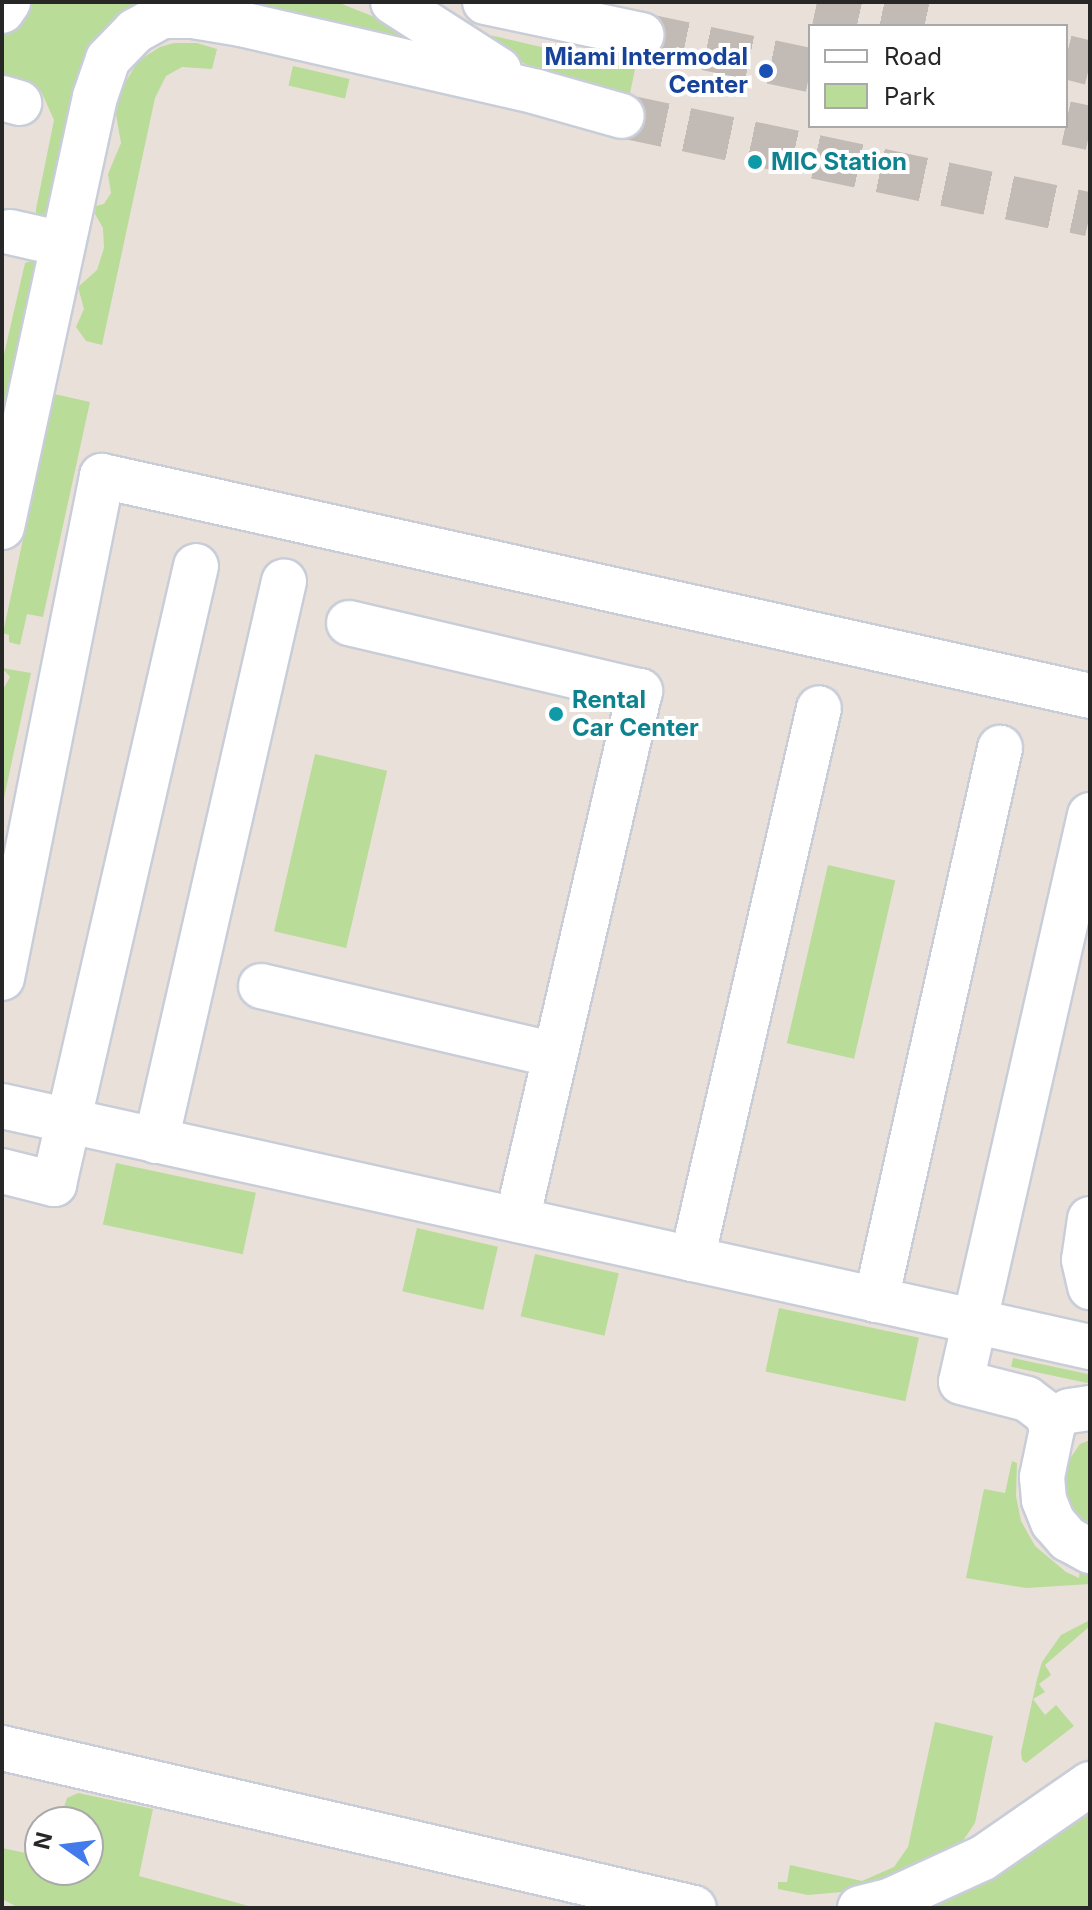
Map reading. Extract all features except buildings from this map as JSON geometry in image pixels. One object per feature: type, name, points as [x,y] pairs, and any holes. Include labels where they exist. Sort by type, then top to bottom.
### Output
[{"type":"street","points":[[2,11],[8,2]]},
{"type":"street","points":[[393,2],[455,45],[537,92]]},
{"type":"street","points":[[485,2],[642,35]]},
{"type":"street","points":[[2,527],[95,97],[108,59],[135,31],[162,16],[193,16],[241,24],[537,92],[622,116]]},
{"type":"street","points":[[10,232],[63,244]]},
{"type":"street","points":[[2,978],[102,476],[1090,696]]},
{"type":"street","points":[[2,1171],[54,1184],[196,566]]},
{"type":"street","points":[[156,1141],[284,581]]},
{"type":"street","points":[[349,623],[640,691],[517,1220]]},
{"type":"street","points":[[692,1259],[819,708]]},
{"type":"street","points":[[876,1300],[1000,748]]},
{"type":"street","points":[[1090,815],[961,1382],[1027,1399],[1047,1414],[1052,1429],[1042,1477],[1044,1500],[1053,1522],[1068,1539],[1090,1551]]},
{"type":"street","points":[[261,986],[555,1055]]},
{"type":"street","points":[[2,1106],[1090,1347]]},
{"type":"street","points":[[1090,1219],[1084,1260],[1090,1287]]},
{"type":"street","points":[[2,1748],[694,1908]]},
{"type":"street","points":[[860,1908],[889,1901],[983,1858],[1090,1784]]},
{"type":"green space","points":[[2,2],[166,2],[159,4],[48,218],[36,218],[36,209],[54,120],[41,91],[24,80],[2,74]]},
{"type":"green space","points":[[202,2],[337,2],[387,22],[423,44]]},
{"type":"green space","points":[[481,33],[635,69],[629,98],[579,86],[532,67],[506,55]]},
{"type":"green space","points":[[174,43],[197,43],[217,49],[212,69],[182,67],[166,76],[155,98],[102,345],[86,341],[76,327],[84,309],[78,287],[97,270],[104,248],[103,228],[95,214],[96,206],[104,204],[111,193],[108,174],[121,143],[116,115],[122,88],[138,61],[160,47]]},
{"type":"green space","points":[[293,66],[350,79],[345,99],[289,85]]},
{"type":"green space","points":[[33,260],[39,265],[2,437],[2,363],[25,263]]},
{"type":"green space","points":[[54,394],[90,402],[43,617],[27,614],[20,645],[9,642],[9,635],[3,633]]},
{"type":"green space","points":[[2,668],[31,673],[2,807],[2,691],[10,677]]},
{"type":"green space","points":[[315,754],[387,771],[346,948],[274,931]]},
{"type":"green space","points":[[828,865],[895,881],[854,1059],[787,1043]]},
{"type":"green space","points":[[116,1163],[256,1193],[243,1254],[103,1225]]},
{"type":"green space","points":[[417,1228],[498,1247],[483,1310],[402,1291]]},
{"type":"green space","points":[[535,1254],[619,1273],[604,1336],[521,1316]]},
{"type":"green space","points":[[779,1308],[919,1338],[905,1401],[765,1372]]},
{"type":"green space","points":[[1013,1358],[1090,1374],[1088,1383],[1011,1367]]},
{"type":"green space","points":[[1090,1440],[1090,1532],[1071,1512],[1063,1490],[1067,1463],[1080,1444]]},
{"type":"green space","points":[[1012,1461],[1017,1463],[1016,1496],[1021,1521],[1035,1546],[1066,1572],[1079,1578],[1080,1570],[1090,1573],[1090,1584],[1026,1588],[966,1578],[984,1489],[1005,1493]]},
{"type":"green space","points":[[1090,1620],[1090,1626],[1045,1665],[1051,1675],[1039,1684],[1045,1692],[1033,1699],[1045,1715],[1056,1705],[1074,1726],[1026,1763],[1022,1760],[1021,1752],[1037,1679],[1042,1662],[1061,1635]]},
{"type":"green space","points":[[935,1722],[993,1736],[975,1823],[958,1848],[901,1874],[853,1891],[808,1895],[778,1889],[778,1882],[787,1882],[790,1865],[862,1881],[894,1867],[908,1847]]},
{"type":"green space","points":[[78,1793],[153,1809],[139,1876],[256,1908],[19,1908],[2,1899],[2,1848],[24,1853],[24,1886],[104,1886],[104,1806],[64,1806],[67,1798]]},
{"type":"green space","points":[[1090,1805],[1090,1908],[897,1908]]},
{"type":"tunnel","points":[[817,2],[916,24]]},
{"type":"tunnel","points":[[642,35],[808,70]]},
{"type":"tunnel","points":[[1068,58],[1090,63]]},
{"type":"tunnel","points":[[622,116],[1090,215]]},
{"type":"tunnel","points":[[1068,123],[1090,128]]},
{"type":"place","name":"Miami Intermodal Center","points":[[766,71]]},
{"type":"place","name":"MIC Station","points":[[755,162]]},
{"type":"place","name":"Rental Car Center","points":[[556,714]]}]
